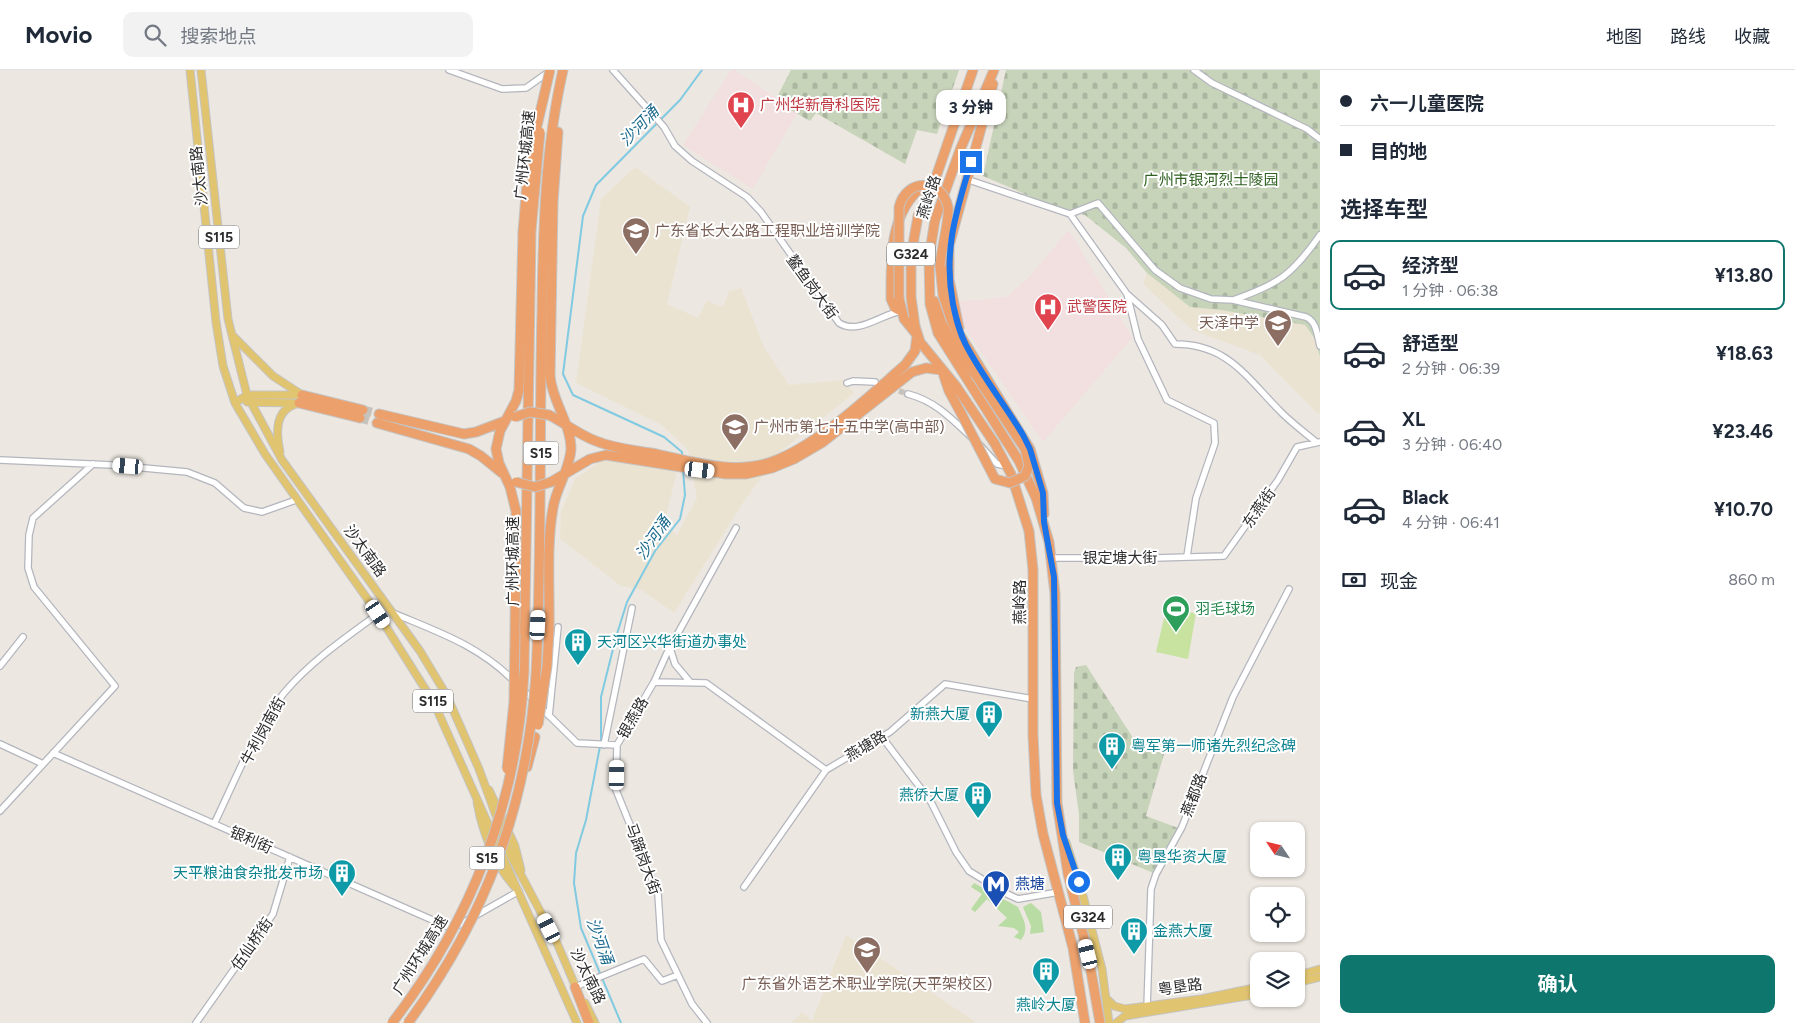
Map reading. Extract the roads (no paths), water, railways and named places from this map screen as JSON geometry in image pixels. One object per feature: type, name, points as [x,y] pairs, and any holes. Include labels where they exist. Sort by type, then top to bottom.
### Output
[{"type":"highway","name":"广州环城高速","points":[[392,1023],[428,972],[452,932],[480,875],[494,835],[515,755],[524,672],[531,231],[537,155],[551,70]]},
{"type":"highway","points":[[498,438],[513,414],[519,385],[523,223],[527,170],[551,70]]},
{"type":"highway","name":"广州环城高速","points":[[408,1023],[440,976],[471,923],[491,880],[512,818],[530,737],[536,675],[539,608],[543,231],[548,162],[563,70]]},
{"type":"highway","points":[[512,818],[536,730],[547,666],[551,522],[555,498],[570,452],[569,437],[556,402],[550,376],[553,202],[563,70]]},
{"type":"highway","name":"燕岭路","points":[[973,70],[936,177],[918,216],[911,256],[910,286],[917,335],[986,429],[1007,466],[1023,506],[1032,553],[1034,763],[1038,811],[1072,948],[1085,1023]]},
{"type":"highway","points":[[965,343],[952,295],[948,258],[951,234],[995,70]]},
{"type":"highway","name":"燕岭路","points":[[995,70],[960,150],[935,220],[929,258],[932,314],[938,333],[1013,450],[1031,484],[1044,522],[1052,558],[1056,633],[1055,768],[1057,803],[1063,835]]},
{"type":"highway","points":[[901,311],[895,308],[891,299],[895,228],[909,200],[936,177]]},
{"type":"highway","points":[[481,456],[512,484],[535,487],[551,482],[565,470],[590,459],[612,455],[688,469],[746,474],[772,468],[794,459],[823,442],[905,365],[915,351],[917,335],[904,320],[899,298],[899,206],[904,193],[916,186],[924,185],[933,187],[941,193],[947,204],[948,215],[942,242],[940,266],[947,311],[1030,449],[1043,493],[1044,522]]},
{"type":"highway","points":[[488,428],[513,414],[530,412],[549,415],[588,438],[612,446],[714,466],[750,467],[770,462],[797,450],[849,417],[912,372],[926,368],[942,370],[946,386],[995,478],[1010,484],[1025,476],[1029,466],[1026,449],[942,324],[930,283]]},
{"type":"highway","points":[[300,399],[361,414]]},
{"type":"highway","points":[[556,402],[566,419],[588,438]]},
{"type":"highway","points":[[512,484],[481,456],[464,448],[378,418],[464,434],[488,428],[505,421],[513,414]]},
{"type":"highway","points":[[549,415],[561,424],[569,437]]},
{"type":"highway","points":[[502,473],[496,449],[505,421]]},
{"type":"highway","points":[[555,498],[568,478],[590,459]]},
{"type":"highway","points":[[494,835],[503,799],[514,702],[517,529],[516,503],[512,484],[498,463]]},
{"type":"highway","points":[[1063,835],[1068,874],[1088,954],[1100,1023]]},
{"type":"highway","points":[[575,987],[589,1023]]},
{"type":"main road","name":"沙太南路","points":[[190,70],[216,322],[223,366],[235,402],[253,435],[296,500],[378,614],[434,703],[476,794],[480,816],[500,869],[519,891],[577,1023]]},
{"type":"main road","name":"沙太南路","points":[[201,70],[232,334],[248,399],[282,460],[393,613],[423,656],[447,696],[484,784],[495,800],[515,846],[522,876],[557,943],[575,987],[595,1023]]},
{"type":"main road","points":[[232,334],[273,376],[300,399]]},
{"type":"main road","points":[[235,402],[248,399],[300,399]]},
{"type":"main road","points":[[282,460],[276,435],[277,426],[284,411],[300,399]]},
{"type":"main road","points":[[253,435],[264,429]]},
{"type":"main road","name":"燕岭路","points":[[1063,835],[1083,896],[1102,969],[1110,1023]]},
{"type":"main road","points":[[1305,973],[1320,969]]},
{"type":"main road","points":[[1305,981],[1320,977]]},
{"type":"main road","name":"粤垦路","points":[[1116,1023],[1125,1016],[1147,1009],[1250,989]]},
{"type":"main road","name":"粤垦路","points":[[1108,1000],[1114,1006],[1125,1009],[1147,1009],[1250,995]]},
{"type":"street","points":[[450,70],[502,89],[526,88],[551,70]]},
{"type":"street","name":"鳌鱼岗大街","points":[[613,70],[664,127],[676,146],[692,162],[747,197],[761,212],[839,323],[846,327],[858,327],[887,314],[901,311]]},
{"type":"street","points":[[1194,70],[1212,83],[1311,132],[1320,139]]},
{"type":"street","points":[[1311,132],[1320,146]]},
{"type":"street","points":[[966,179],[1070,214],[1127,294],[1162,324],[1174,344],[1192,344],[1211,349],[1237,365],[1279,410],[1318,442]]},
{"type":"street","points":[[1070,214],[1098,203],[1155,270],[1174,284],[1211,299],[1234,300],[1312,320],[1320,346]]},
{"type":"street","points":[[1234,300],[1269,288],[1291,273],[1320,235]]},
{"type":"street","points":[[1127,294],[1138,339],[1167,400],[1214,423],[1215,443],[1196,498],[1188,556]]},
{"type":"street","points":[[847,383],[853,381],[875,382]]},
{"type":"street","points":[[908,394],[949,414],[982,446],[997,464],[1007,466]]},
{"type":"street","name":"东燕街","points":[[1188,556],[1224,556],[1278,480],[1297,446],[1318,442]]},
{"type":"street","points":[[0,460],[93,464],[187,472],[215,483],[244,508],[262,512],[296,500]]},
{"type":"street","points":[[0,811],[116,686],[34,586],[28,568],[29,534],[33,518],[93,464]]},
{"type":"street","points":[[654,682],[670,648],[736,528]]},
{"type":"street","name":"银定塘大街","points":[[1052,558],[1155,558],[1188,556]]},
{"type":"street","name":"燕都路","points":[[1147,1009],[1151,889],[1156,874],[1182,827],[1232,697],[1289,589]]},
{"type":"street","points":[[604,745],[632,608]]},
{"type":"street","name":"银燕路","points":[[393,613],[483,653],[577,743],[617,745],[654,682],[706,683],[826,770]]},
{"type":"street","name":"牛利岗南街","points":[[214,824],[263,725],[280,698],[324,654],[378,614]]},
{"type":"street","points":[[549,716],[558,627]]},
{"type":"street","points":[[0,666],[23,637]]},
{"type":"street","points":[[670,648],[676,664],[690,682]]},
{"type":"street","name":"燕塘路","points":[[744,887],[826,770],[882,737],[945,684],[1033,699]]},
{"type":"street","points":[[882,737],[931,802],[956,852],[969,871],[1004,893],[1018,899],[1059,892]]},
{"type":"street","points":[[0,744],[43,764]]},
{"type":"street","name":"马蹄岗大街","points":[[617,745],[616,790],[658,894],[661,940],[692,1004],[706,1023]]},
{"type":"street","name":"银利街","points":[[54,753],[446,926],[459,924],[519,891]]},
{"type":"street","name":"伍仙桥街","points":[[196,1023],[273,914],[290,858]]},
{"type":"street","points":[[575,987],[644,959],[662,981],[678,975]]},
{"type":"waterway","name":"沙河涌","points":[[682,456],[682,452],[664,437],[573,395],[563,374],[583,216],[596,185],[680,100],[702,70]]},
{"type":"waterway","name":"沙河涌","points":[[621,1023],[581,928],[574,883],[576,853],[586,820],[601,741],[601,697],[616,637],[627,602],[655,551],[680,519],[685,495],[683,470]]},
{"type":"tunnel","points":[[891,388],[908,394]]},
{"type":"tunnel","points":[[363,410],[379,414]]},
{"type":"tunnel","points":[[360,418],[377,423]]},
{"type":"place","name":"广州华新骨科医院","points":[[741,129]]},
{"type":"place","name":"广东省长大公路工程职业培训学院","points":[[636,255]]},
{"type":"place","name":"武警医院","points":[[1048,331]]},
{"type":"place","name":"天泽中学","points":[[1278,347]]},
{"type":"place","name":"广州市第七十五中学(高中部)","points":[[735,451]]},
{"type":"place","name":"羽毛球场","points":[[1176,633]]},
{"type":"place","name":"天河区兴华街道办事处","points":[[578,666]]},
{"type":"place","name":"新燕大厦","points":[[989,738]]},
{"type":"place","name":"粤军第一师诸先烈纪念碑","points":[[1112,770]]},
{"type":"place","name":"燕侨大厦","points":[[978,819]]},
{"type":"place","name":"粤垦华资大厦","points":[[1118,881]]},
{"type":"place","name":"天平粮油食杂批发市场","points":[[342,897]]},
{"type":"place","name":"燕塘","points":[[996,908]]},
{"type":"place","name":"金燕大厦","points":[[1134,955]]},
{"type":"place","name":"广东省外语艺术职业学院(天平架校区)","points":[[867,974]]},
{"type":"place","name":"燕岭大厦","points":[[1046,995]]},
{"type":"park label","name":"广州市银河烈士陵园","points":[[1211,180]]}]
